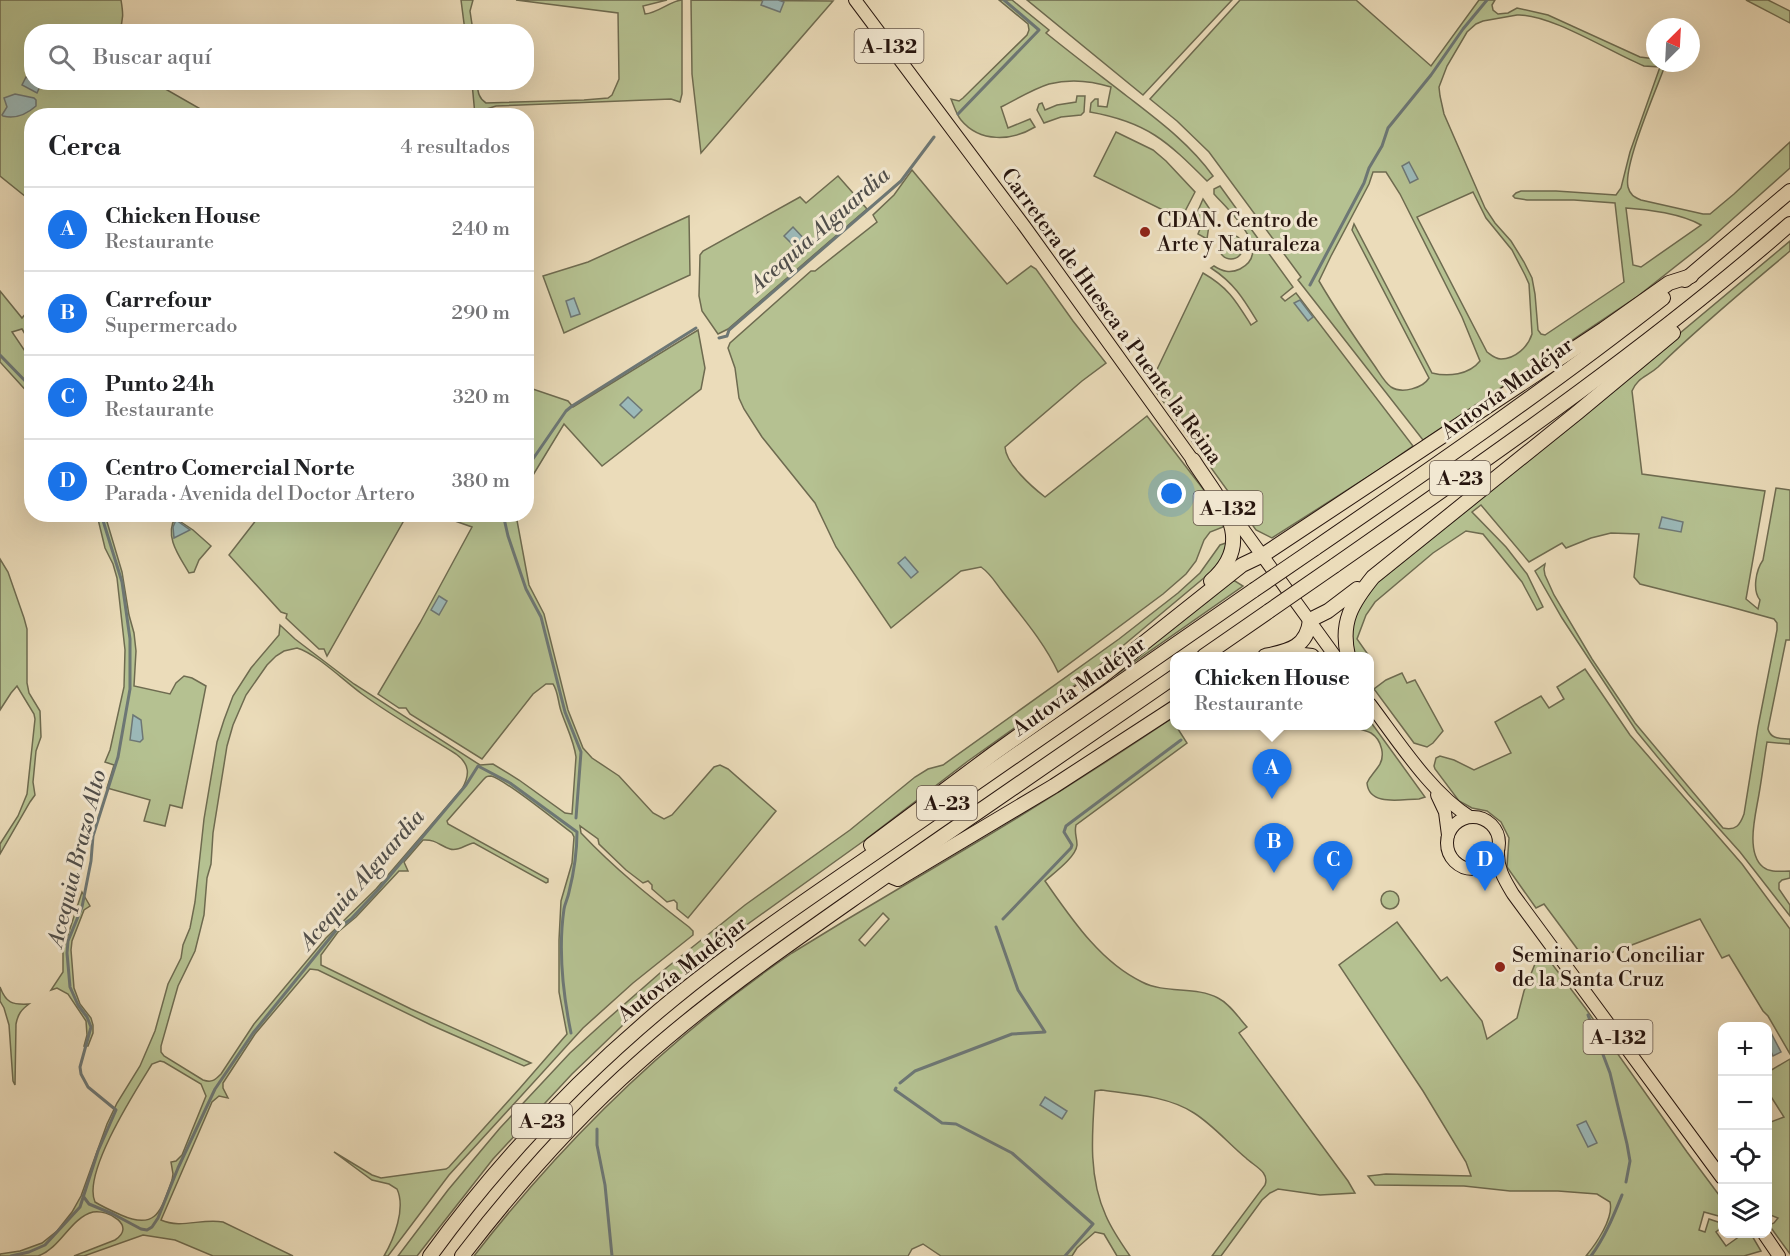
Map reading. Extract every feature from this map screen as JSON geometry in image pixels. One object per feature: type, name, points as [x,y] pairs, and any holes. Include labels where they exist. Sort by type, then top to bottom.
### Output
[{"type":"highway","name":"Autovía Mudéjar","points":[[430,1256],[498,1170],[561,1101],[597,1066],[697,980],[855,867],[1525,402],[1691,276],[1790,191]]},
{"type":"highway","name":"A-23","points":[[1211,652],[1567,402],[1734,273],[1790,224]]},
{"type":"highway","points":[[1285,652],[1303,640],[1309,629],[1310,620],[1328,611],[1373,577],[1578,412],[1724,290],[1734,273]]},
{"type":"highway","points":[[855,867],[859,855],[942,791],[1101,677],[1242,565],[1263,555],[1604,329],[1669,283],[1691,276]]},
{"type":"highway","points":[[1193,460],[1223,507],[1234,533],[1234,545],[1229,558],[1221,571],[1205,586],[1203,596]]},
{"type":"highway","points":[[1347,652],[1345,635],[1348,616],[1355,599],[1373,577]]},
{"type":"highway","name":"Autovía Mudéjar","points":[[462,1256],[542,1159],[581,1118],[637,1064],[729,988],[1170,680]]},
{"type":"highway","points":[[888,875],[898,879],[1054,786],[1170,711]]},
{"type":"main road","name":"Carretera de Huesca a Puente la Reina","points":[[855,0],[1024,227],[1332,652]]},
{"type":"main road","name":"A-132","points":[[1374,709],[1433,785],[1451,804],[1470,818],[1480,818],[1493,827],[1497,835],[1497,862],[1513,894],[1718,1173]]},
{"type":"main road","name":"A-132","points":[[1433,785],[1445,812],[1448,851],[1453,860],[1464,867],[1476,869],[1494,878],[1513,894]]},
{"type":"main road","points":[[1448,836],[1456,823],[1470,818]]},
{"type":"main road","points":[[1476,869],[1490,863],[1498,850]]},
{"type":"main road","points":[[1767,1238],[1779,1256]]},
{"type":"green space","points":[[0,0],[121,0],[122,24],[24,24],[24,90],[167,90],[199,108],[24,108],[24,195],[0,176]]},
{"type":"green space","points":[[461,0],[473,0],[470,11],[472,24],[464,24]]},
{"type":"green space","points":[[516,0],[667,0],[643,6],[645,14],[682,0],[682,94],[680,102],[671,99],[474,108],[473,90],[478,90],[480,97],[486,103],[608,98],[612,95],[619,79],[618,13]]},
{"type":"green space","points":[[691,0],[833,1],[701,153],[692,74]]},
{"type":"green space","points":[[999,0],[1012,0],[1049,30],[1046,33],[1174,134],[1213,176],[1207,181],[1167,144],[1142,128],[1127,121],[1090,112],[1091,103],[1095,99],[1098,99],[1098,106],[1107,107],[1111,87],[1096,83],[1072,81],[1049,84],[1001,107],[1008,128],[1030,119],[1035,127],[1026,132],[996,137],[977,133],[969,127],[959,118],[951,99],[959,101],[963,98],[1027,35],[1029,30],[1028,24]]},
{"type":"green space","points":[[1027,0],[1232,0],[1143,95]]},
{"type":"green space","points":[[1240,0],[1356,0],[1431,66],[1479,0],[1495,0],[1492,5],[1493,10],[1498,14],[1508,13],[1517,8],[1548,15],[1646,58],[1646,66],[1644,66],[1546,20],[1517,15],[1483,21],[1467,32],[1447,66],[1439,87],[1444,114],[1485,208],[1511,241],[1532,278],[1538,330],[1545,335],[1624,282],[1615,203],[1527,200],[1513,196],[1521,191],[1616,195],[1621,188],[1630,152],[1658,72],[1663,72],[1635,145],[1628,176],[1628,187],[1636,198],[1710,214],[1790,142],[1790,168],[1709,240],[1638,296],[1423,440],[1298,280],[1301,277],[1209,152],[1150,99]],"holes":[[[1373,172],[1386,172],[1400,194],[1462,317],[1480,361],[1464,372],[1451,375],[1432,373],[1354,224],[1352,230],[1429,378],[1422,385],[1406,390],[1388,385],[1319,281]],[[1473,192],[1486,218],[1512,250],[1529,284],[1532,334],[1520,351],[1511,357],[1501,359],[1487,352],[1417,217]],[[1626,208],[1665,213],[1701,225],[1641,267],[1633,265]]]},
{"type":"green space","points":[[1746,0],[1768,0],[1790,11],[1790,23]]},
{"type":"green space","points":[[1077,96],[1085,96],[1084,112],[1081,115],[1061,117],[1044,123],[1037,110],[1039,104],[1042,103],[1045,110],[1057,105],[1076,102]]},
{"type":"green space","points":[[1116,132],[1153,150],[1195,192],[1181,219],[1094,176]]},
{"type":"green space","points":[[912,170],[1007,284],[1031,266],[1036,269],[1106,363],[1005,447],[1006,454],[1020,475],[1045,497],[1147,416],[1207,494],[1223,522],[1223,527],[1210,532],[1204,540],[1196,561],[1186,574],[1163,594],[1058,672],[1032,630],[993,578],[981,567],[961,571],[891,628],[836,547],[815,503],[762,437],[739,398],[735,368],[728,348],[730,343],[811,271],[815,271],[877,222],[873,215],[894,195]]},
{"type":"green space","points":[[838,176],[867,209],[728,329],[718,334],[702,311],[699,296],[700,255],[703,251],[800,197],[806,203]]},
{"type":"green space","points":[[1220,186],[1293,287],[1281,297],[1285,301],[1296,293],[1413,446],[1272,538],[1256,530],[1157,393],[1152,380],[1203,273],[1231,296],[1251,325],[1257,321],[1226,279],[1211,268],[1214,266],[1226,271],[1236,271],[1250,261],[1253,252],[1251,242],[1238,220],[1214,194],[1214,189]]},
{"type":"green space","points":[[1203,199],[1211,211],[1207,239],[1198,234],[1202,224],[1194,220]]},
{"type":"green space","points":[[689,216],[690,275],[564,333],[543,276],[588,262]]},
{"type":"green space","points":[[1231,235],[1240,238],[1243,247],[1240,256],[1231,259],[1222,256],[1219,247],[1222,238]]},
{"type":"green space","points":[[1790,241],[1790,251],[1706,322],[1658,367],[1640,380],[1632,391],[1642,474],[1765,491],[1746,599],[1758,609],[1760,600],[1756,591],[1756,580],[1763,560],[1776,488],[1790,490],[1790,640],[1786,640],[1768,729],[1774,737],[1790,739],[1790,744],[1767,742],[1754,821],[1753,842],[1754,852],[1763,867],[1772,871],[1790,871],[1790,878],[1779,883],[1779,889],[1790,905],[1790,916],[1740,852],[1637,732],[1562,618],[1535,571],[1545,564],[1545,575],[1554,595],[1592,659],[1635,723],[1723,828],[1734,828],[1744,814],[1777,623],[1774,619],[1640,584],[1634,577],[1639,534],[1611,533],[1566,548],[1562,543],[1529,562],[1481,505],[1472,512],[1506,547],[1527,574],[1543,607],[1537,610],[1522,582],[1483,534],[1466,531],[1433,553],[1375,602],[1366,615],[1357,639],[1366,652],[1353,652],[1351,648],[1353,618],[1374,584],[1557,436]]},
{"type":"green space","points":[[0,291],[22,318],[24,316],[24,332],[22,329],[12,332],[24,350],[24,388],[0,362]]},
{"type":"green space","points":[[698,330],[705,368],[701,389],[602,466],[564,424],[534,473],[534,389],[568,401],[573,407]]},
{"type":"green space","points":[[99,522],[107,522],[122,572],[136,651],[134,686],[170,694],[176,683],[184,676],[206,686],[182,808],[170,805],[165,826],[144,821],[150,800],[107,788],[114,765],[105,762],[110,750],[124,687],[125,650],[117,578],[105,548]]},
{"type":"green space","points":[[173,522],[181,522],[211,546],[199,560],[194,572],[189,573],[174,547]]},
{"type":"green space","points":[[255,522],[403,522],[327,656],[324,649],[319,649],[286,618],[287,614],[281,612],[229,555]]},
{"type":"green space","points":[[458,522],[517,522],[529,585],[544,614],[568,710],[583,748],[592,758],[619,776],[653,813],[664,819],[672,815],[714,767],[720,765],[728,769],[776,811],[688,918],[677,909],[677,903],[674,900],[667,902],[652,889],[648,881],[643,883],[626,870],[599,844],[598,839],[580,826],[581,833],[607,859],[689,927],[693,935],[633,983],[583,1028],[449,1175],[388,1256],[384,1256],[392,1241],[399,1214],[397,1189],[389,1184],[372,1180],[334,1152],[381,1178],[446,1169],[567,1034],[559,992],[559,940],[561,901],[572,863],[574,837],[572,833],[519,792],[491,776],[483,780],[447,821],[448,824],[548,879],[548,882],[546,883],[474,843],[453,850],[435,842],[423,840],[404,862],[408,871],[399,871],[356,917],[338,932],[321,955],[321,965],[411,1009],[531,1063],[524,1066],[431,1025],[318,970],[310,969],[255,1034],[223,1083],[228,1098],[219,1096],[212,1102],[161,1220],[176,1224],[223,1222],[293,1256],[213,1256],[175,1240],[143,1235],[84,1256],[74,1256],[115,1240],[121,1235],[122,1224],[118,1220],[106,1213],[93,1212],[78,1220],[53,1247],[38,1256],[0,1256],[0,1254],[20,1251],[42,1243],[57,1231],[72,1212],[81,1196],[107,1124],[140,1066],[155,1031],[168,984],[181,958],[183,945],[190,928],[204,819],[217,742],[233,696],[251,668],[279,635],[280,625],[354,684],[480,765],[493,764],[565,813],[572,814],[576,757],[553,684],[546,684],[533,694],[482,759],[410,714],[406,708],[399,708],[378,694],[472,527]],"holes":[[[297,648],[305,651],[385,710],[456,754],[466,766],[466,779],[462,789],[376,889],[326,938],[254,1024],[221,1074],[213,1080],[206,1081],[164,1056],[161,1046],[178,986],[195,951],[204,915],[213,833],[227,746],[246,695],[267,665],[284,651]],[[164,1062],[201,1084],[206,1096],[182,1155],[176,1161],[171,1162],[172,1180],[161,1208],[150,1219],[133,1219],[95,1202],[93,1189],[96,1172],[113,1132],[152,1064]]]},
{"type":"green space","points":[[1229,542],[1220,562],[1211,572],[1082,680],[713,949],[623,1025],[572,1074],[493,1159],[417,1256],[398,1256],[448,1190],[500,1128],[570,1053],[660,973],[745,905],[850,830],[915,777],[928,769],[943,765],[1119,639],[1178,593],[1200,573],[1220,545]]},
{"type":"green space","points":[[0,559],[8,572],[27,629],[27,683],[29,693],[40,711],[41,737],[36,751],[33,782],[35,795],[0,854],[0,844],[18,816],[27,794],[35,719],[17,686],[0,710]]},
{"type":"green space","points":[[1230,581],[1243,586],[1117,674],[1118,671]]},
{"type":"green space","points":[[1585,669],[1630,735],[1742,864],[1790,929],[1790,1054],[1729,955],[1722,958],[1700,919],[1587,962],[1544,904],[1536,908],[1507,867],[1509,838],[1501,822],[1487,811],[1472,808],[1459,801],[1435,769],[1436,758],[1440,756],[1474,770],[1511,753],[1495,722],[1541,696],[1549,708],[1564,699],[1557,687]]},
{"type":"green space","points":[[1402,673],[1407,683],[1415,680],[1443,731],[1427,747],[1414,743],[1374,689],[1386,680]]},
{"type":"green space","points":[[1170,720],[1170,730],[1179,730],[1187,743],[1076,825],[1076,850],[1045,881],[1087,938],[1127,973],[1151,986],[1209,994],[1230,1007],[1247,1027],[1239,1033],[1355,1193],[1320,1195],[1278,1189],[1262,1200],[1221,1256],[1212,1256],[1265,1185],[1266,1180],[1263,1173],[1208,1123],[1184,1107],[1149,1097],[1101,1090],[1095,1091],[1093,1123],[1096,1186],[1108,1221],[1130,1256],[1117,1256],[1104,1234],[1095,1232],[1077,1248],[1072,1256],[941,1256],[923,1244],[912,1249],[908,1256],[474,1256],[545,1171],[621,1092],[704,1019],[747,985],[792,953],[1072,784]],"holes":[[[883,913],[889,919],[865,946],[859,940]]]},
{"type":"green space","points":[[1374,727],[1425,797],[1387,800],[1374,796],[1369,791],[1367,783],[1382,758],[1380,744],[1371,733],[1363,730],[1374,730]]},
{"type":"green space","points":[[1390,891],[1396,894],[1399,900],[1396,906],[1390,909],[1384,906],[1381,900],[1384,894]]},
{"type":"green space","points":[[82,892],[90,906],[84,910],[72,941],[71,950],[74,988],[80,1004],[91,1018],[93,1025],[93,1033],[88,1046],[84,1046],[87,1035],[86,1021],[68,994],[57,988],[51,990],[63,972],[63,950]]},
{"type":"green space","points":[[1397,922],[1441,981],[1447,977],[1482,1021],[1487,1039],[1517,1018],[1524,991],[1535,964],[1546,956],[1718,1194],[1718,1216],[1704,1212],[1699,1230],[1705,1232],[1709,1219],[1718,1222],[1716,1232],[1718,1238],[1726,1246],[1737,1238],[1753,1238],[1761,1251],[1744,1256],[1586,1256],[1607,1223],[1611,1208],[1610,1202],[1597,1194],[1510,1191],[1464,1186],[1375,1185],[1368,1176],[1386,1174],[1471,1176],[1466,1162],[1423,1091],[1339,965]]},
{"type":"green space","points":[[0,987],[10,1002],[29,1004],[20,1013],[16,1024],[15,1085],[9,1025],[0,1001]]},
{"type":"green space","points":[[1790,1059],[1790,1254],[1772,1229],[1772,1224],[1778,1218],[1772,1216],[1772,1122],[1784,1117],[1772,1098],[1772,1070]]},
{"type":"water","points":[[763,0],[784,2],[780,12],[761,5]]},
{"type":"water","points":[[15,94],[34,98],[36,106],[24,108],[24,114],[21,115],[3,116],[7,107],[4,98]]},
{"type":"water","points":[[1409,162],[1418,179],[1410,183],[1402,166]]},
{"type":"water","points":[[793,227],[808,243],[799,251],[784,236]]},
{"type":"water","points":[[574,298],[580,314],[571,317],[566,301]]},
{"type":"water","points":[[1300,300],[1313,317],[1308,321],[1294,303]]},
{"type":"water","points":[[628,397],[642,410],[634,418],[620,405]]},
{"type":"water","points":[[1662,517],[1683,522],[1681,532],[1659,528]]},
{"type":"water","points":[[175,522],[179,522],[190,530],[174,538]]},
{"type":"water","points":[[905,557],[918,572],[911,578],[898,563]]},
{"type":"water","points":[[439,596],[447,601],[439,615],[431,610]]},
{"type":"water","points":[[133,715],[141,720],[143,739],[140,742],[130,740]]},
{"type":"water","points":[[1772,1035],[1781,1052],[1773,1056],[1772,1054]]},
{"type":"water","points":[[1045,1097],[1067,1111],[1062,1119],[1040,1105]]},
{"type":"water","points":[[1586,1121],[1597,1143],[1588,1147],[1577,1125]]},
{"type":"waterway","name":"Acequia Alguardia","points":[[958,114],[1039,30],[1004,0]]},
{"type":"waterway","points":[[1310,285],[1364,183],[1388,128],[1487,0]]},
{"type":"waterway","name":"Acequia Alguardia","points":[[719,338],[727,336],[729,330],[901,181],[934,137]]},
{"type":"waterway","name":"Acequia Alguardia","points":[[534,457],[566,411],[572,406],[696,328]]},
{"type":"waterway","name":"Acequia Brazo Alto","points":[[0,355],[24,380]]},
{"type":"waterway","name":"Acequia Brazo Alto","points":[[11,1256],[45,1245],[80,1207],[98,1151],[116,1110],[88,1087],[81,1074],[80,1067],[91,1027],[70,987],[67,953],[68,941],[82,907],[91,861],[93,836],[118,757],[130,689],[130,639],[122,582],[103,522]]},
{"type":"waterway","name":"Acequia Alguardia","points":[[505,522],[526,589],[541,617],[565,712],[581,752],[576,818]]},
{"type":"waterway","points":[[1003,919],[1071,848],[1072,845],[1064,832],[1066,826],[1181,740]]},
{"type":"waterway","name":"Acequia Alguardia","points":[[83,1196],[89,1204],[141,1229],[147,1230],[152,1227],[215,1089],[253,1033],[338,928],[351,919],[378,890],[466,785],[478,766],[510,783],[577,832],[575,862],[564,909],[561,940],[564,987],[571,1033]]},
{"type":"waterway","points":[[900,1083],[915,1071],[1012,1034],[1045,1032],[1018,990],[996,927]]},
{"type":"waterway","points":[[1588,1015],[1610,1073],[1627,1144],[1630,1161],[1626,1182]]},
{"type":"waterway","points":[[896,1088],[895,1090],[942,1123],[956,1124],[1012,1153],[1093,1224],[1065,1256]]},
{"type":"waterway","name":"Acequia Alguardia","points":[[597,1129],[597,1145],[605,1185],[612,1256]]},
{"type":"waterway","points":[[1591,1256],[1605,1234],[1622,1195]]},
{"type":"place","name":"CDAN. Centro de Arte y Naturaleza","points":[[1145,232]]},
{"type":"place","name":"Chicken House","points":[[1272,799]]},
{"type":"place","name":"Carrefour","points":[[1274,873]]},
{"type":"place","name":"Punto 24h","points":[[1333,891]]},
{"type":"place","name":"Centro Comercial Norte","points":[[1485,891]]},
{"type":"place","name":"Seminario Conciliar de la Santa Cruz","points":[[1500,967]]}]
